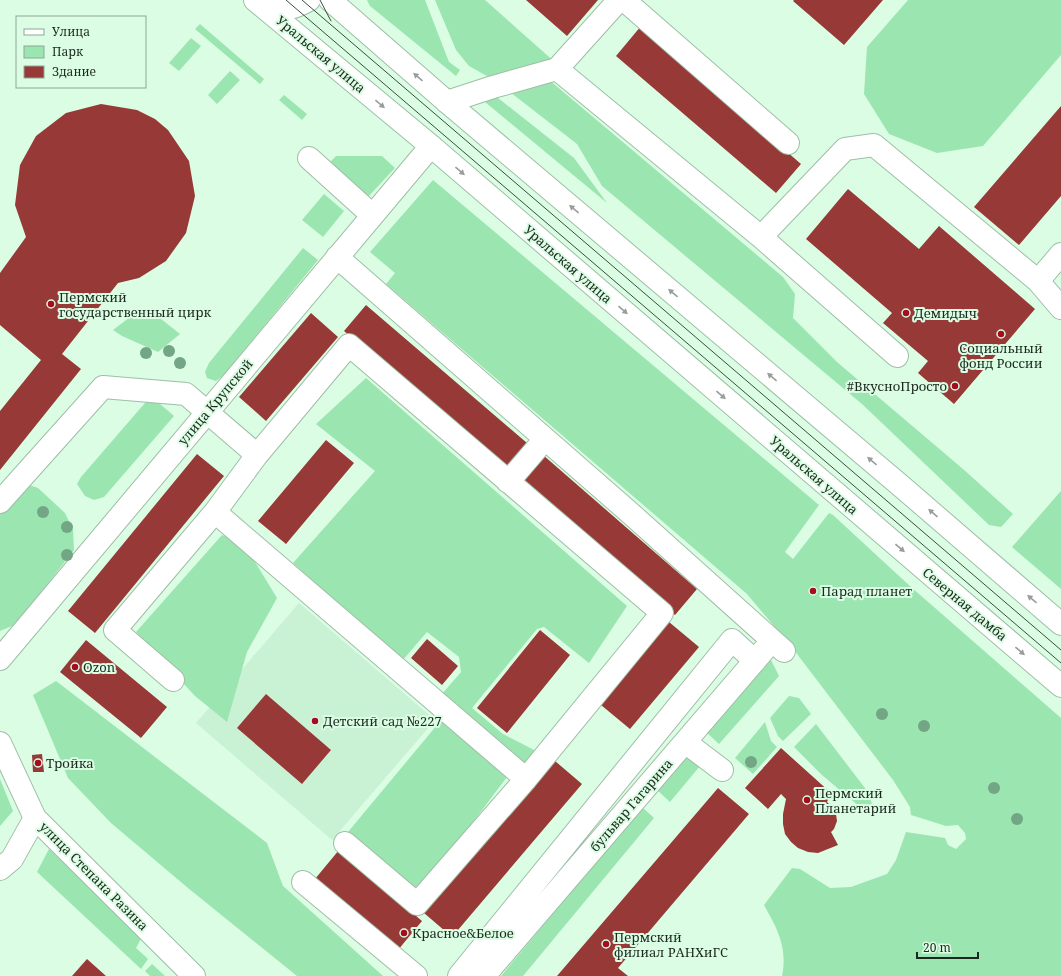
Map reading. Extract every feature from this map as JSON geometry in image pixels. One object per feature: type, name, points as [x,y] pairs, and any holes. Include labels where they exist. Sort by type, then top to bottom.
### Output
[{"type":"street","name":"Уральская улица","points":[[261,2],[275,9],[288,9],[301,5],[309,0]]},
{"type":"street","points":[[330,0],[447,102],[902,486],[1061,624]]},
{"type":"street","points":[[447,102],[556,69],[619,0]]},
{"type":"street","points":[[624,0],[788,143]]},
{"type":"street","name":"Уральская улица","points":[[261,2],[870,523]]},
{"type":"street","points":[[556,69],[761,237],[897,356]]},
{"type":"street","points":[[761,237],[845,149],[874,145],[1038,281],[1061,308]]},
{"type":"street","name":"улица Крупской","points":[[0,659],[431,146]]},
{"type":"street","points":[[309,158],[372,215]]},
{"type":"street","points":[[1038,281],[1061,254]]},
{"type":"street","points":[[337,257],[545,439],[508,482]]},
{"type":"street","points":[[173,680],[115,630],[216,512],[257,455],[349,345],[662,614],[526,779],[417,904],[345,843]]},
{"type":"street","points":[[0,502],[103,387],[186,394],[206,413],[257,455]]},
{"type":"street","name":"бульвар Гагарина","points":[[484,976],[766,648],[784,651],[545,439]]},
{"type":"street","points":[[216,512],[526,779]]},
{"type":"street","name":"Северная дамба","points":[[870,523],[1061,686]]},
{"type":"street","points":[[459,976],[732,640],[755,660]]},
{"type":"street","points":[[685,742],[722,770]]},
{"type":"street","name":"улица Степана Разина","points":[[0,743],[35,818],[194,976]]},
{"type":"street","points":[[0,869],[12,859],[35,818]]},
{"type":"street","points":[[303,882],[416,976]]},
{"type":"shaded area","name":"Детский сад №227","points":[[299,603],[435,720],[332,840],[196,723]]},
{"type":"green space","points":[[367,0],[425,0],[449,62],[460,70],[456,76],[370,6]]},
{"type":"green space","points":[[435,0],[485,0],[557,64],[494,80],[469,66],[456,50]]},
{"type":"green space","points":[[908,0],[1061,0],[1061,55],[983,146],[937,153],[889,134],[864,94],[867,47]]},
{"type":"green space","points":[[200,24],[264,79],[260,84],[195,29]]},
{"type":"green space","points":[[191,38],[201,46],[179,71],[169,63]]},
{"type":"green space","points":[[230,71],[240,80],[217,104],[208,95]]},
{"type":"green space","points":[[548,79],[783,277],[795,294],[793,318],[837,362],[963,469],[1013,514],[1001,527],[989,525],[862,404],[602,186],[577,144],[506,89]]},
{"type":"green space","points":[[493,94],[574,158],[607,203],[485,102]]},
{"type":"green space","points":[[284,95],[307,114],[302,120],[279,100]]},
{"type":"green space","points":[[336,156],[382,156],[395,168],[367,198],[327,165]]},
{"type":"green space","points":[[433,180],[819,505],[785,552],[793,559],[829,513],[833,515],[911,587],[1061,718],[1061,976],[782,976],[784,956],[780,939],[764,905],[792,868],[800,869],[830,888],[851,887],[887,874],[896,860],[906,832],[945,838],[948,845],[956,849],[966,839],[965,833],[958,825],[946,826],[911,815],[910,807],[893,780],[794,650],[747,594],[386,284],[395,273],[370,252]]},
{"type":"green space","points":[[324,194],[344,211],[323,237],[302,220]]},
{"type":"green space","points":[[303,248],[318,260],[224,375],[216,381],[207,378],[205,372],[209,363]]},
{"type":"green space","points":[[151,311],[180,334],[158,352],[122,336],[113,330],[134,314]]},
{"type":"green space","points":[[366,378],[627,606],[589,663],[544,627],[537,629],[472,708],[503,734],[536,751],[521,769],[442,694],[461,672],[459,657],[427,632],[402,661],[293,563],[375,471],[316,424]]},
{"type":"green space","points":[[151,396],[174,416],[104,497],[94,500],[85,496],[77,484],[81,477]]},
{"type":"green space","points":[[23,483],[38,488],[65,513],[73,530],[74,550],[21,618],[12,626],[0,631],[0,511]]},
{"type":"green space","points":[[1061,491],[1061,589],[1012,547]]},
{"type":"green space","points":[[222,535],[244,544],[277,598],[247,652],[227,722],[195,696],[136,632]]},
{"type":"green space","points":[[769,656],[779,676],[719,744],[705,731]]},
{"type":"green space","points":[[56,681],[267,843],[283,886],[383,976],[297,976],[188,888],[111,823],[68,778],[33,695]]},
{"type":"green space","points":[[789,696],[799,698],[811,714],[783,741],[778,736],[770,718]]},
{"type":"green space","points":[[442,719],[507,777],[436,871],[413,889],[348,832]]},
{"type":"green space","points":[[765,722],[771,741],[777,747],[753,774],[735,758]]},
{"type":"green space","points":[[816,724],[868,792],[872,804],[867,813],[822,775],[794,747]]},
{"type":"green space","points":[[686,754],[700,766],[670,802],[656,789]]},
{"type":"green space","points":[[0,779],[13,811],[0,826]]},
{"type":"green space","points":[[642,807],[654,818],[523,976],[501,976]]},
{"type":"green space","points":[[49,849],[96,893],[144,933],[136,948],[148,959],[141,969],[37,872]]},
{"type":"green space","points":[[152,964],[165,976],[150,976],[145,971]]},
{"type":"building","points":[[526,0],[598,0],[567,36]]},
{"type":"building","points":[[883,0],[844,45],[793,1]]},
{"type":"building","points":[[641,26],[801,164],[776,193],[616,56]]},
{"type":"building","name":"Пермский государственный цирк","points":[[101,104],[137,110],[155,119],[168,130],[189,161],[195,196],[186,233],[166,261],[139,278],[118,283],[62,354],[81,369],[0,470],[0,411],[41,360],[0,325],[0,273],[26,237],[15,205],[20,165],[36,136],[66,113]]},
{"type":"building","points":[[1061,106],[1061,196],[1019,245],[974,207]]},
{"type":"building","points":[[848,189],[919,249],[939,226],[1035,309],[954,404],[918,373],[928,361],[883,323],[892,313],[806,239]]},
{"type":"building","points":[[366,305],[527,443],[505,469],[344,331]]},
{"type":"building","points":[[311,313],[338,337],[266,421],[239,397]]},
{"type":"building","points":[[326,440],[354,463],[286,544],[258,521]]},
{"type":"building","points":[[197,454],[224,476],[95,633],[68,611]]},
{"type":"building","points":[[543,455],[697,589],[675,615],[520,482]]},
{"type":"building","points":[[669,622],[699,647],[630,729],[601,705]]},
{"type":"building","points":[[540,630],[570,655],[507,733],[477,708]]},
{"type":"building","points":[[427,639],[458,666],[442,685],[411,658]]},
{"type":"building","points":[[86,640],[167,707],[141,738],[60,672]]},
{"type":"building","points":[[266,694],[331,750],[302,784],[237,728]]},
{"type":"building","name":"Пермский Планетарий","points":[[781,748],[831,793],[827,802],[836,814],[837,821],[831,832],[838,845],[818,853],[808,852],[798,848],[785,834],[783,814],[786,799],[781,794],[768,809],[745,788]]},
{"type":"building","name":"Тройка","points":[[42,754],[44,772],[33,772],[32,755]]},
{"type":"building","points":[[555,761],[582,784],[452,937],[424,913]]},
{"type":"building","points":[[718,788],[749,814],[618,968],[628,976],[557,976]]},
{"type":"building","points":[[339,850],[422,921],[398,950],[315,879]]},
{"type":"building","points":[[87,959],[106,976],[72,976]]},
{"type":"tram line","points":[[286,0],[1061,663]]},
{"type":"tram line","points":[[302,0],[1061,650]]},
{"type":"tram line","points":[[320,0],[331,21]]},
{"type":"place","name":"Пермский государственный цирк","points":[[51,304]]},
{"type":"place","name":"Демидыч","points":[[906,313]]},
{"type":"place","name":"Социальный фонд России","points":[[1001,334]]},
{"type":"place","name":"#ВкусноПросто","points":[[955,386]]},
{"type":"place","name":"Парад планет","points":[[813,591]]},
{"type":"place","name":"Ozon","points":[[75,667]]},
{"type":"place","name":"Детский сад №227","points":[[315,721]]},
{"type":"place","name":"Тройка","points":[[38,763]]},
{"type":"place","name":"Пермский Планетарий","points":[[807,800]]},
{"type":"place","name":"Красное&Белое","points":[[404,933]]},
{"type":"place","name":"Пермский филиал РАНХиГС","points":[[606,944]]}]
